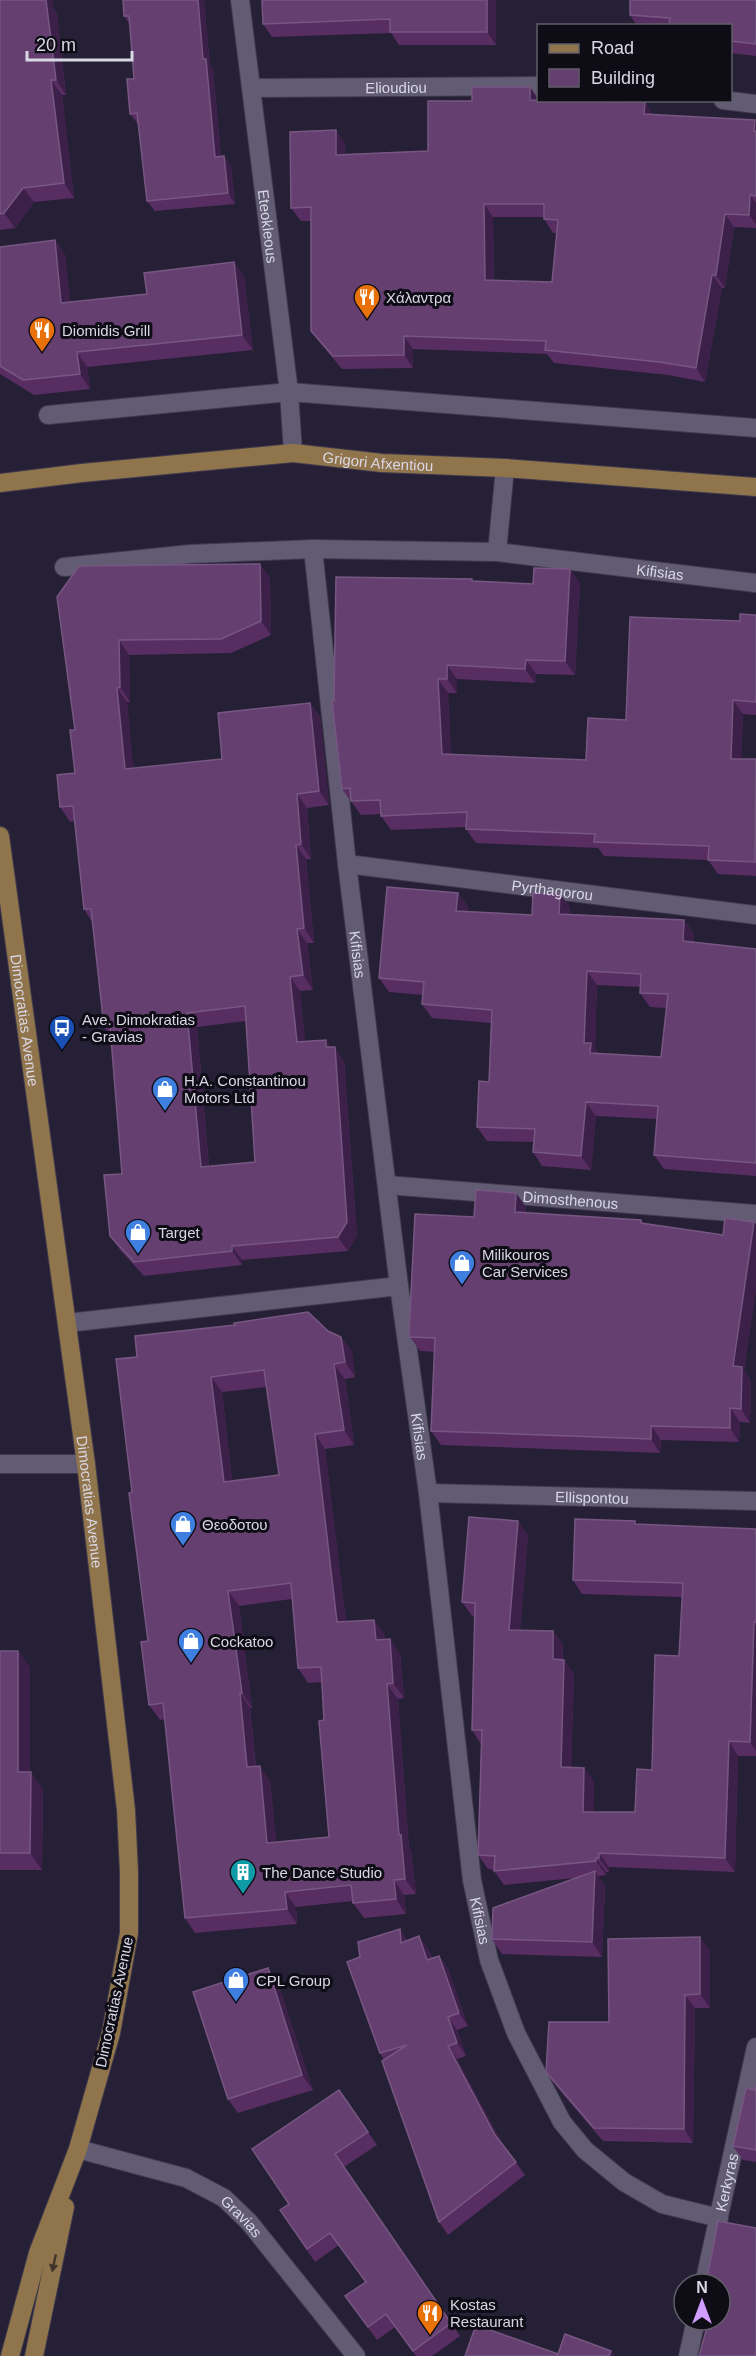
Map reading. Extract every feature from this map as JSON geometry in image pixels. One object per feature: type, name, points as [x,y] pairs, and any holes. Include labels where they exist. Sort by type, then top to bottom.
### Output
[{"type":"main road","name":"Grigori Afxentiou","points":[[0,483],[293,453],[382,463],[505,468],[756,487]]},
{"type":"main road","name":"Dimocratias Avenue","points":[[0,836],[86,1464],[126,1810],[129,1933],[111,2033],[76,2156],[34,2356]]},
{"type":"main road","name":"Dimocratias Avenue","points":[[10,2356],[38,2253],[76,2156]]},
{"type":"street","name":"Eteokleous","points":[[240,0],[289,392],[293,453]]},
{"type":"street","name":"Elioudiou","points":[[252,88],[537,86]]},
{"type":"street","points":[[732,101],[756,104]]},
{"type":"street","points":[[48,415],[289,392],[756,428]]},
{"type":"street","points":[[497,552],[505,468]]},
{"type":"street","name":"Kifisias","points":[[313,549],[347,864],[399,1286],[428,1493],[472,1880],[489,1960],[516,2033],[562,2122],[585,2150],[624,2182],[662,2204],[719,2218]]},
{"type":"street","name":"Kifisias","points":[[64,567],[190,554],[313,549],[497,552],[756,583]]},
{"type":"street","name":"Pyrthagorou","points":[[347,864],[756,915]]},
{"type":"street","name":"Dimosthenous","points":[[387,1185],[756,1214]]},
{"type":"street","points":[[67,1323],[399,1286]]},
{"type":"street","points":[[0,1464],[86,1464]]},
{"type":"street","name":"Ellispontou","points":[[428,1493],[756,1502]]},
{"type":"street","name":"Kerkyras","points":[[707,2272],[756,2047]]},
{"type":"street","name":"Gravias","points":[[76,2156],[186,2178],[224,2198],[249,2222],[356,2356]]},
{"type":"street","points":[[688,2356],[693,2332]]},
{"type":"building","points":[[0,0],[46,0],[56,80],[51,80],[64,183],[23,188],[4,213],[0,214]]},
{"type":"building","points":[[123,0],[198,0],[215,157],[224,156],[228,193],[147,201],[137,113],[130,114],[127,79],[134,79],[129,16],[124,16]]},
{"type":"building","points":[[262,0],[487,0],[487,32],[390,32],[390,19],[263,24]]},
{"type":"building","points":[[630,0],[756,0],[756,44],[732,41],[732,24],[669,24],[670,18],[630,15]]},
{"type":"building","points":[[472,87],[530,87],[530,100],[537,100],[537,102],[645,102],[644,114],[755,120],[756,196],[750,195],[749,215],[725,214],[716,275],[712,275],[696,368],[545,350],[546,341],[404,336],[404,355],[333,356],[311,331],[311,207],[291,208],[290,132],[336,130],[336,155],[428,151],[428,101],[472,101]],"holes":[[[484,204],[544,204],[544,219],[558,220],[552,282],[485,280]]]},
{"type":"building","points":[[55,240],[61,303],[147,294],[144,273],[234,262],[242,335],[77,352],[80,374],[23,380],[0,366],[0,247]]},
{"type":"building","points":[[260,564],[261,621],[221,639],[119,640],[120,687],[117,688],[125,769],[222,759],[218,713],[310,703],[319,791],[297,794],[301,844],[296,845],[304,928],[297,929],[303,975],[290,977],[297,1042],[326,1040],[326,1047],[335,1047],[347,1222],[338,1237],[232,1246],[232,1251],[134,1262],[110,1236],[104,1175],[122,1174],[110,1026],[104,1027],[91,909],[84,909],[73,806],[60,807],[57,775],[75,773],[70,730],[75,730],[57,597],[79,566]],"holes":[[[245,1006],[255,1162],[201,1167],[187,1013]]]},
{"type":"building","points":[[534,568],[570,569],[565,661],[526,660],[525,669],[447,665],[447,679],[438,679],[442,754],[586,760],[588,718],[626,720],[630,617],[740,621],[740,614],[756,615],[756,702],[733,700],[731,759],[756,759],[755,862],[708,860],[709,846],[594,842],[595,834],[466,829],[467,812],[381,816],[380,800],[351,801],[350,788],[342,789],[332,701],[334,701],[336,577],[472,579],[472,581],[533,584]]},
{"type":"building","points":[[387,887],[458,893],[456,911],[532,915],[533,893],[560,894],[559,914],[684,920],[683,941],[756,949],[756,1163],[654,1155],[658,1106],[586,1102],[581,1156],[533,1152],[535,1129],[477,1127],[479,1081],[489,1082],[492,1010],[422,1004],[424,982],[379,978]],"holes":[[[587,971],[641,974],[640,993],[668,994],[661,1057],[590,1053],[591,1043],[584,1043]]]},
{"type":"building","points":[[476,1190],[516,1193],[515,1212],[641,1220],[641,1223],[723,1235],[725,1218],[754,1222],[733,1366],[742,1367],[741,1409],[730,1408],[730,1428],[651,1426],[651,1439],[431,1431],[435,1338],[410,1337],[409,1333],[415,1214],[474,1217]]},
{"type":"building","points":[[308,1312],[328,1331],[341,1337],[345,1362],[334,1364],[344,1430],[315,1434],[337,1622],[374,1620],[376,1640],[390,1639],[393,1683],[387,1684],[399,1835],[401,1835],[405,1879],[394,1880],[396,1899],[353,1903],[351,1885],[285,1892],[287,1909],[185,1918],[163,1703],[149,1705],[141,1642],[148,1641],[129,1493],[132,1492],[116,1359],[137,1357],[135,1336],[235,1325],[234,1323]],"holes":[[[264,1370],[279,1475],[224,1482],[211,1377]],[[291,1583],[298,1668],[321,1667],[324,1720],[319,1721],[329,1837],[267,1843],[260,1766],[247,1767],[240,1693],[242,1693],[228,1591]]]},
{"type":"building","points":[[469,1517],[518,1521],[509,1630],[553,1631],[553,1659],[564,1660],[561,1767],[584,1768],[583,1812],[635,1812],[637,1769],[652,1770],[655,1655],[679,1656],[683,1583],[573,1580],[575,1519],[756,1529],[756,1622],[754,1622],[750,1742],[729,1741],[725,1858],[599,1853],[596,1861],[494,1871],[495,1856],[478,1855],[482,1730],[472,1730],[475,1603],[462,1602]]},
{"type":"building","points":[[0,1651],[18,1651],[18,1772],[31,1772],[30,1853],[0,1853]]},
{"type":"building","points":[[595,1871],[592,1942],[492,1939],[493,1908]]},
{"type":"building","points":[[400,1929],[401,1943],[419,1936],[427,1960],[439,1956],[459,2013],[448,2017],[457,2043],[448,2046],[495,2135],[516,2162],[439,2222],[382,2061],[407,2045],[380,2053],[347,1962],[360,1957],[358,1942]]},
{"type":"building","points":[[700,1937],[700,1994],[685,1995],[684,2129],[594,2128],[546,2072],[549,2022],[609,2022],[608,1939]]},
{"type":"building","points":[[268,1968],[302,2075],[228,2099],[193,1992]]},
{"type":"building","points":[[756,2084],[756,2150],[733,2146],[746,2088],[755,2090]]},
{"type":"building","points":[[339,2090],[368,2132],[335,2154],[451,2323],[413,2351],[386,2314],[368,2327],[345,2296],[366,2282],[330,2233],[307,2249],[280,2210],[289,2204],[252,2149]]},
{"type":"building","points":[[718,2221],[756,2228],[756,2356],[699,2356],[706,2332],[732,2332],[732,2272],[708,2272]]},
{"type":"building","points":[[476,2325],[558,2354],[565,2334],[611,2351],[609,2356],[465,2356]]},
{"type":"place","name":"Χάλαντρα","points":[[367,320]]},
{"type":"place","name":"Diomidis Grill","points":[[42,353]]},
{"type":"place","name":"Ave. Dimokratias - Gravias","points":[[62,1051]]},
{"type":"place","name":"H.A. Constantinou Motors Ltd","points":[[165,1112]]},
{"type":"place","name":"Target","points":[[138,1255]]},
{"type":"place","name":"Milikouros Car Services","points":[[462,1286]]},
{"type":"place","name":"Θεοδοτου","points":[[183,1547]]},
{"type":"place","name":"Cockatoo","points":[[191,1664]]},
{"type":"place","name":"The Dance Studio","points":[[243,1895]]},
{"type":"place","name":"CPL Group","points":[[236,2003]]},
{"type":"place","name":"Kostas Restaurant","points":[[430,2336]]}]
